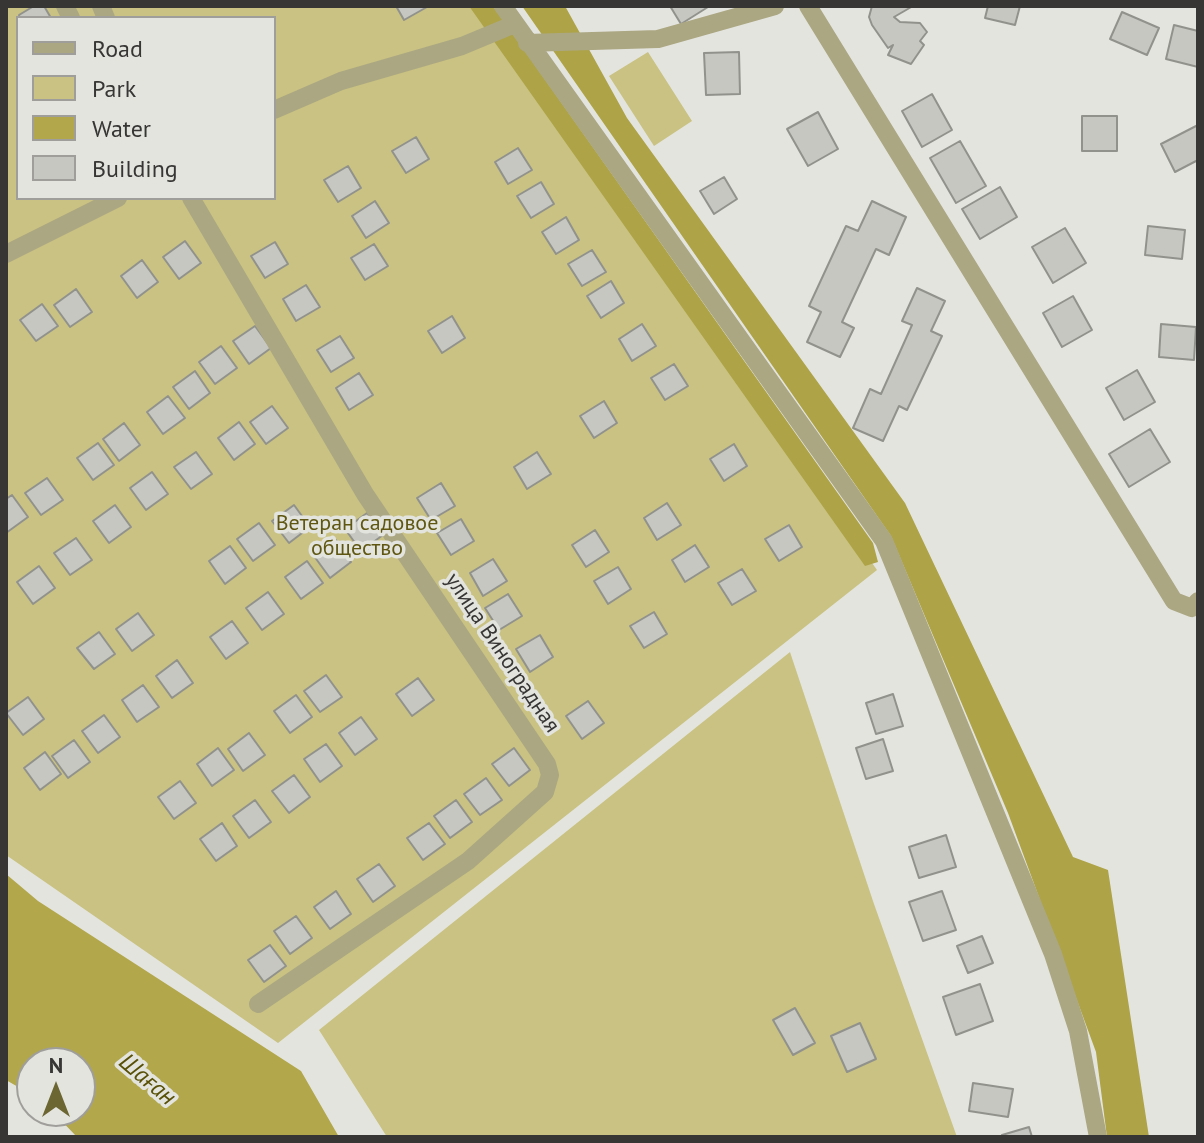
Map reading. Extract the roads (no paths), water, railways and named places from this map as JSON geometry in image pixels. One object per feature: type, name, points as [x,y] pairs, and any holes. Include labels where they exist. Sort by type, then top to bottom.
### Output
[{"type":"street","points":[[503,6],[884,541],[1053,954],[1078,1031],[1098,1137]]},
{"type":"street","points":[[527,43],[658,39],[775,6]]},
{"type":"street","points":[[808,6],[1174,601],[1192,608],[1198,601]]},
{"type":"street","points":[[276,109],[341,81],[462,46],[515,24]]},
{"type":"street","points":[[6,254],[114,200]]},
{"type":"street","name":"улица Виноградная","points":[[192,200],[365,494],[539,752],[550,775],[545,792],[468,861],[258,1004]]},
{"type":"water","name":"Шаған","points":[[6,874],[38,901],[301,1071],[339,1137],[77,1137],[67,1127],[96,1127],[96,1047],[16,1047],[16,1086],[6,1080]]},
{"type":"park label","name":"Ветеран садовое общество","points":[[357,536]]}]
